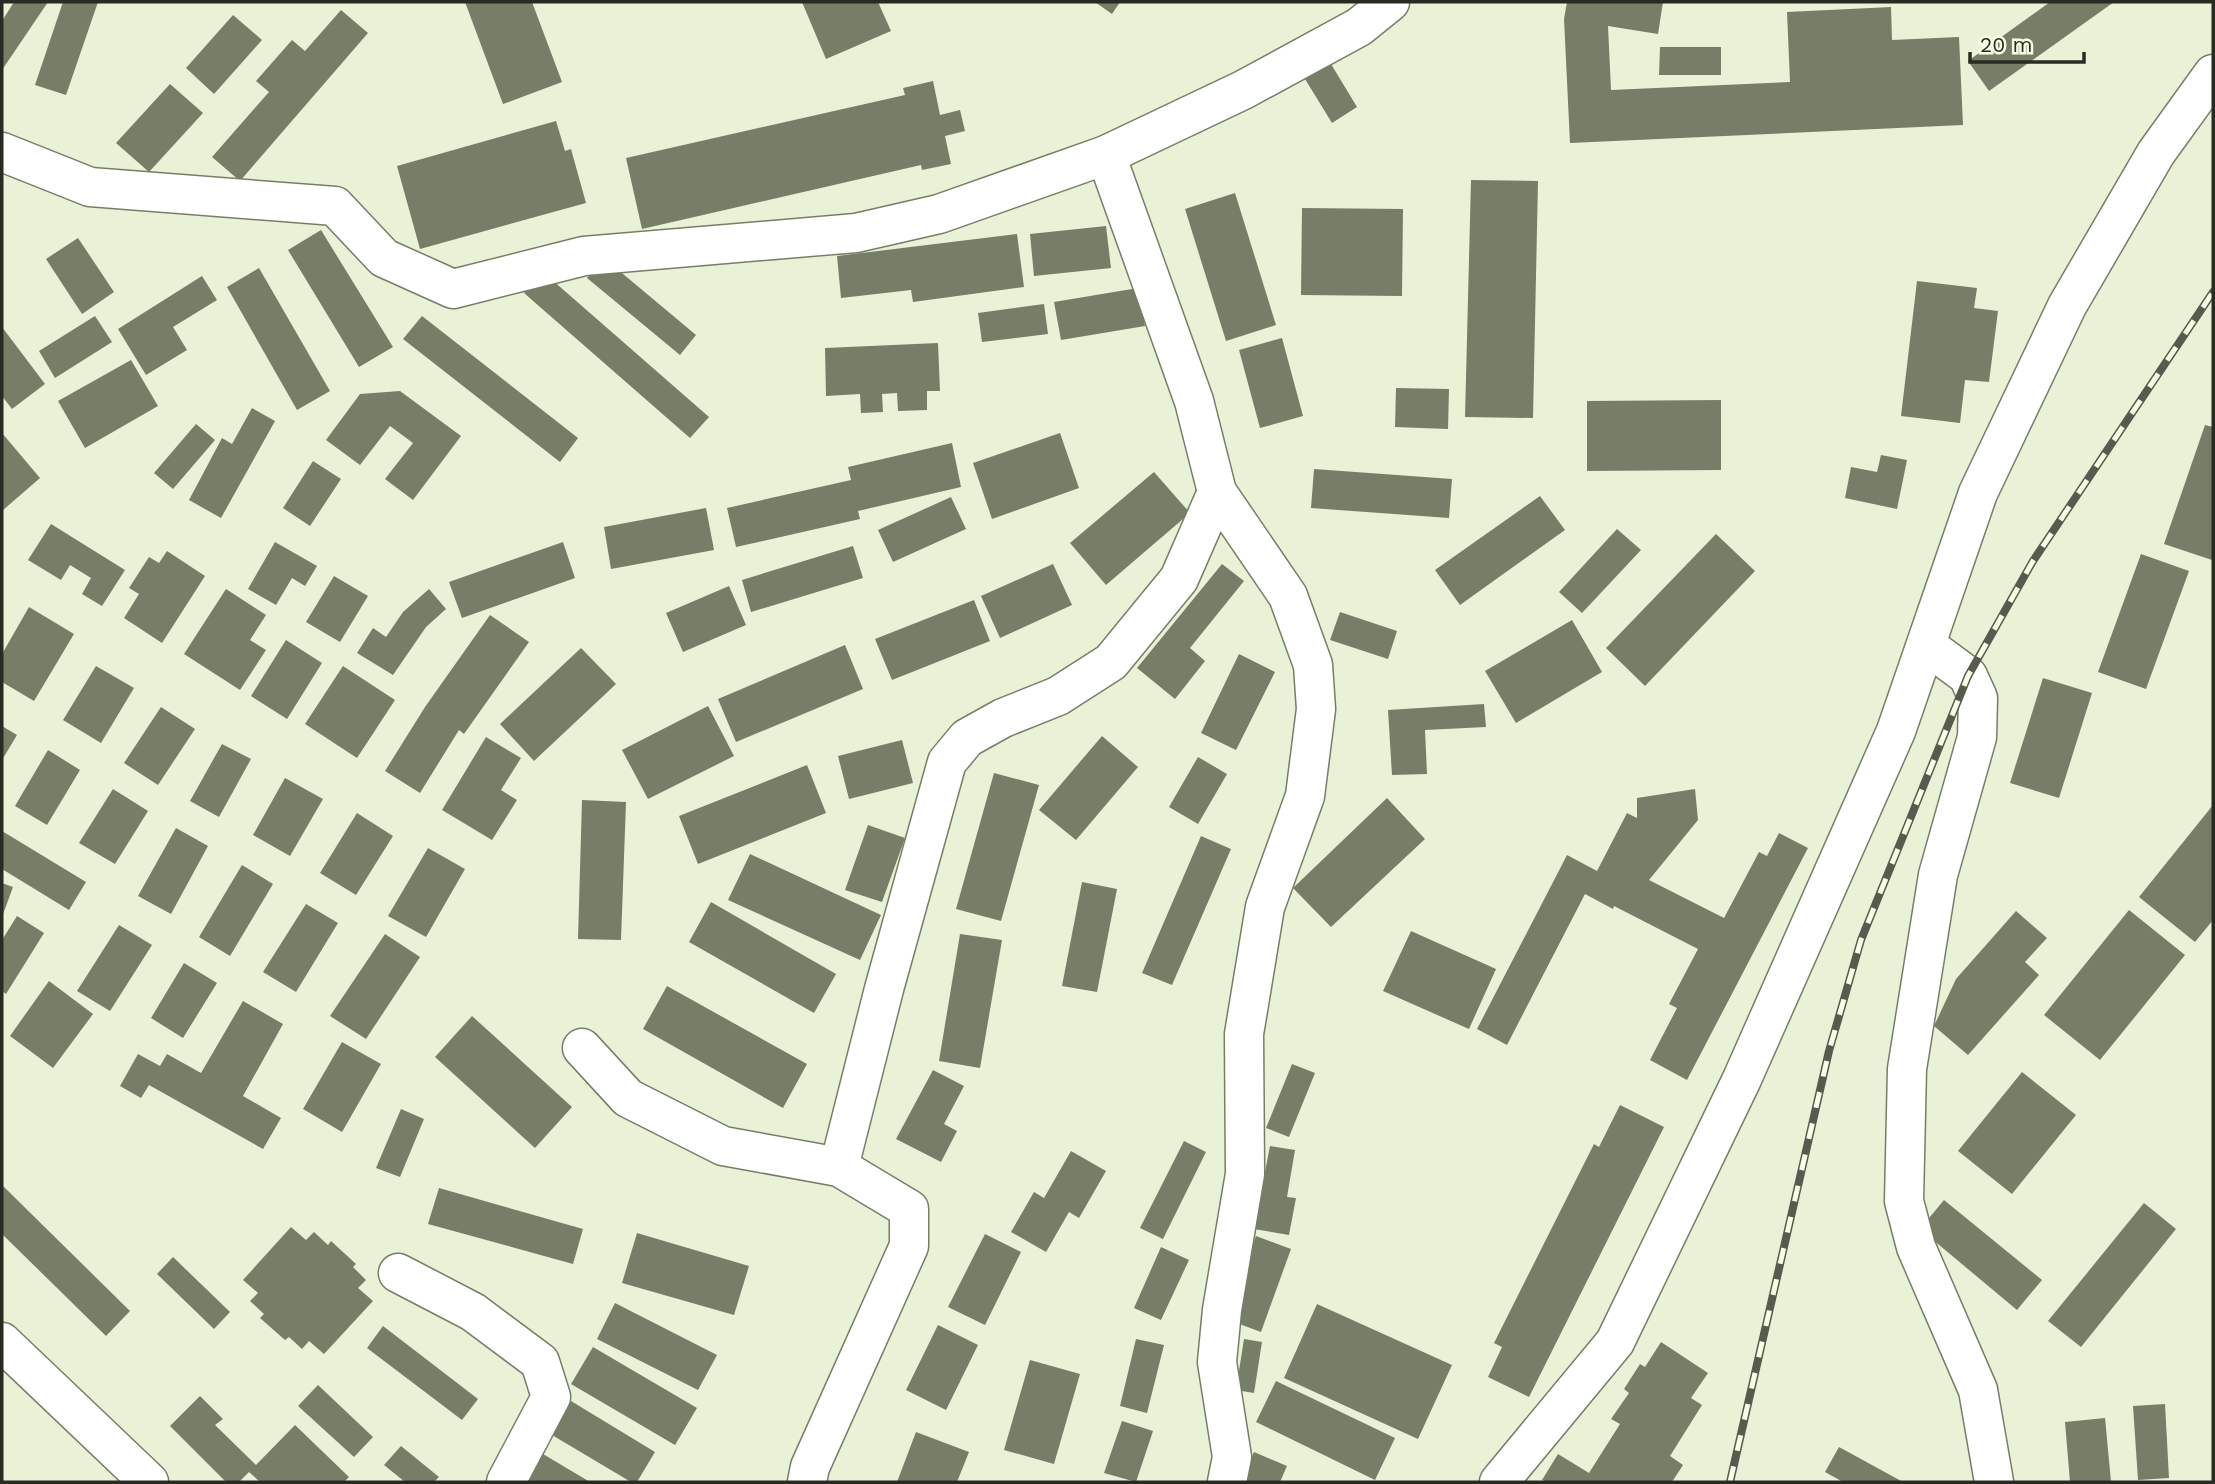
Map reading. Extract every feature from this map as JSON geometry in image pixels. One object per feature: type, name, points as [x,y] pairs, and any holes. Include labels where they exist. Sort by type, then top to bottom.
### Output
[{"type":"street","points":[[2,152],[90,187],[335,206],[384,258],[453,289],[584,256],[856,233],[939,214],[1106,155],[1243,90],[1359,27],[1390,2]]},
{"type":"street","points":[[1499,1482],[1615,1342],[1742,1079],[1896,731],[1978,493],[2067,306],[2156,153],[2213,74]]},
{"type":"street","points":[[1106,155],[1194,401],[1217,492],[1288,596],[1312,665],[1316,709],[1305,796],[1265,907],[1244,1034],[1245,1174],[1222,1310],[1217,1362],[1232,1457],[1227,1482]]},
{"type":"street","points":[[839,1167],[884,989],[947,762],[967,738],[1003,718],[1058,696],[1111,662],[1179,579],[1217,492]]},
{"type":"street","points":[[1926,645],[1968,676],[1978,698],[1977,737],[1938,875],[1907,1069],[1904,1201],[1916,1247],[1978,1390],[1994,1482]]},
{"type":"street","points":[[582,1048],[628,1098],[723,1146],[839,1167],[909,1209],[909,1246],[810,1467],[807,1482]]},
{"type":"street","points":[[398,1273],[473,1312],[540,1362],[551,1398],[506,1482]]},
{"type":"street","points":[[2,1342],[149,1482]]},
{"type":"building","points":[[14,2],[48,2],[2,70],[2,21]]},
{"type":"building","points":[[63,2],[98,2],[66,95],[35,85]]},
{"type":"building","points":[[465,2],[532,2],[562,82],[503,104]]},
{"type":"building","points":[[802,2],[878,2],[891,31],[826,59]]},
{"type":"building","points":[[1095,2],[1120,2],[1112,14]]},
{"type":"building","points":[[1567,2],[1663,2],[1658,34],[1608,26],[1611,90],[1790,82],[1787,12],[1891,7],[1892,40],[1959,37],[1963,125],[1570,143],[1564,19]]},
{"type":"building","points":[[2050,2],[2114,2],[1989,91],[1968,61]]},
{"type":"building","points":[[341,10],[368,33],[240,181],[212,157],[269,92],[256,81],[292,40],[305,51]]},
{"type":"building","points":[[233,15],[262,40],[214,94],[186,68]]},
{"type":"building","points":[[1660,47],[1721,47],[1721,75],[1659,75]]},
{"type":"building","points":[[1331,64],[1357,107],[1332,123],[1305,79]]},
{"type":"building","points":[[933,81],[940,115],[960,110],[965,131],[945,136],[951,164],[922,170],[921,165],[642,229],[626,158],[905,95],[903,88]]},
{"type":"building","points":[[170,84],[203,113],[149,172],[116,143]]},
{"type":"building","points":[[556,121],[565,151],[571,149],[586,203],[420,249],[397,166]]},
{"type":"building","points":[[1471,180],[1538,181],[1533,418],[1465,417]]},
{"type":"building","points":[[1235,193],[1276,325],[1226,341],[1185,209]]},
{"type":"building","points":[[1302,208],[1403,209],[1402,296],[1301,295]]},
{"type":"building","points":[[1106,226],[1111,268],[1034,276],[1030,234]]},
{"type":"building","points":[[321,230],[393,347],[359,367],[288,250]]},
{"type":"building","points":[[1017,234],[1024,287],[913,302],[911,290],[841,298],[837,256]]},
{"type":"building","points":[[78,238],[114,292],[82,314],[46,259]]},
{"type":"building","points":[[604,258],[696,335],[680,355],[587,278]]},
{"type":"building","points":[[259,268],[330,391],[297,410],[227,287]]},
{"type":"building","points":[[543,272],[709,417],[690,438],[524,293]]},
{"type":"building","points":[[202,276],[217,300],[173,327],[187,350],[146,375],[118,329]]},
{"type":"building","points":[[1917,281],[1977,288],[1974,308],[1998,311],[1989,382],[1965,380],[1960,423],[1901,416]]},
{"type":"building","points":[[1138,288],[1145,326],[1061,340],[1054,302]]},
{"type":"building","points":[[1044,304],[1048,334],[982,342],[978,313]]},
{"type":"building","points":[[95,316],[112,342],[55,378],[39,351]]},
{"type":"building","points":[[422,316],[578,438],[560,462],[403,339]]},
{"type":"building","points":[[2,327],[45,384],[12,409],[2,396]]},
{"type":"building","points":[[1282,338],[1303,416],[1260,428],[1239,350]]},
{"type":"building","points":[[938,343],[940,391],[927,391],[927,410],[898,411],[897,393],[882,394],[883,412],[861,413],[860,394],[826,396],[825,348]]},
{"type":"building","points":[[131,360],[158,406],[85,448],[58,401]]},
{"type":"building","points":[[1396,388],[1449,389],[1448,429],[1395,427]]},
{"type":"building","points":[[400,391],[461,436],[413,500],[385,479],[413,443],[390,426],[360,465],[326,440],[360,394]]},
{"type":"building","points":[[1721,400],[1721,470],[1587,471],[1587,401]]},
{"type":"building","points":[[252,408],[275,421],[221,518],[189,500],[222,438],[232,444]]},
{"type":"building","points":[[196,424],[215,440],[173,489],[154,473]]},
{"type":"building","points":[[2205,425],[2213,427],[2212,560],[2164,544]]},
{"type":"building","points":[[2,433],[40,478],[2,511]]},
{"type":"building","points":[[1060,433],[1079,488],[992,519],[973,463]]},
{"type":"building","points":[[952,443],[961,487],[858,511],[860,519],[736,547],[727,508],[851,480],[848,467]]},
{"type":"building","points":[[1881,455],[1907,460],[1897,509],[1845,498],[1851,467],[1877,472]]},
{"type":"building","points":[[313,461],[341,479],[310,526],[283,508]]},
{"type":"building","points":[[1314,469],[1452,479],[1449,518],[1311,508]]},
{"type":"building","points":[[1154,472],[1190,513],[1106,585],[1070,543]]},
{"type":"building","points":[[1540,496],[1565,530],[1460,605],[1435,570]]},
{"type":"building","points":[[951,497],[966,529],[893,562],[878,530]]},
{"type":"building","points":[[706,508],[714,550],[611,569],[604,527]]},
{"type":"building","points":[[51,524],[125,570],[102,606],[82,594],[91,578],[70,565],[61,580],[28,560]]},
{"type":"building","points":[[1617,529],[1641,550],[1582,613],[1559,592]]},
{"type":"building","points":[[1716,534],[1755,571],[1645,686],[1606,648]]},
{"type":"building","points":[[275,542],[317,566],[305,586],[292,578],[276,605],[248,589]]},
{"type":"building","points":[[563,542],[575,578],[462,618],[449,582]]},
{"type":"building","points":[[853,546],[863,578],[751,612],[742,580]]},
{"type":"building","points":[[167,551],[205,576],[162,643],[124,618],[139,594],[129,588],[149,557],[159,563]]},
{"type":"building","points":[[2141,554],[2189,571],[2146,689],[2098,672]]},
{"type":"building","points":[[1053,564],[1072,605],[1000,638],[981,596]]},
{"type":"building","points":[[1222,564],[1244,581],[1190,648],[1205,661],[1175,699],[1137,668]]},
{"type":"building","points":[[334,576],[368,596],[340,642],[306,622]]},
{"type":"building","points":[[729,586],[746,625],[683,652],[666,613]]},
{"type":"building","points":[[226,589],[266,615],[250,640],[266,650],[240,690],[184,654]]},
{"type":"building","points":[[429,589],[446,609],[426,627],[393,675],[357,653],[373,628],[386,637],[403,612]]},
{"type":"building","points":[[974,600],[990,641],[892,680],[875,639]]},
{"type":"building","points":[[29,607],[74,634],[34,701],[2,682],[2,654]]},
{"type":"building","points":[[1340,612],[1397,631],[1388,659],[1330,640]]},
{"type":"building","points":[[490,615],[529,642],[464,734],[459,730],[420,793],[385,771],[425,707]]},
{"type":"building","points":[[1572,620],[1602,672],[1516,723],[1485,671]]},
{"type":"building","points":[[286,640],[322,663],[287,719],[251,696]]},
{"type":"building","points":[[845,645],[863,689],[736,742],[718,699]]},
{"type":"building","points":[[581,648],[616,684],[534,761],[500,724]]},
{"type":"building","points":[[1239,654],[1275,672],[1236,750],[1201,733]]},
{"type":"building","points":[[96,666],[134,688],[101,743],[63,720]]},
{"type":"building","points":[[343,666],[395,700],[357,758],[305,724]]},
{"type":"building","points":[[2043,678],[2092,693],[2059,798],[2010,783]]},
{"type":"building","points":[[1484,704],[1486,727],[1425,730],[1427,774],[1392,775],[1388,710]]},
{"type":"building","points":[[708,706],[734,756],[648,799],[622,750]]},
{"type":"building","points":[[161,707],[195,729],[158,785],[124,763]]},
{"type":"building","points":[[2,726],[17,735],[2,760]]},
{"type":"building","points":[[1102,736],[1138,767],[1076,840],[1039,810]]},
{"type":"building","points":[[486,737],[521,758],[501,790],[517,800],[492,840],[442,810]]},
{"type":"building","points":[[902,740],[913,783],[849,799],[838,756]]},
{"type":"building","points":[[222,744],[251,759],[219,817],[190,801]]},
{"type":"building","points":[[48,750],[80,770],[47,825],[15,806]]},
{"type":"building","points":[[1198,757],[1227,774],[1198,824],[1169,807]]},
{"type":"building","points":[[807,765],[826,813],[698,864],[679,816]]},
{"type":"building","points":[[994,773],[1039,785],[1001,921],[956,909]]},
{"type":"building","points":[[285,778],[323,799],[290,856],[253,835]]},
{"type":"building","points":[[113,789],[148,811],[115,864],[79,843]]},
{"type":"building","points":[[1695,789],[1698,820],[1649,880],[1724,918],[1759,852],[1767,856],[1779,833],[1808,848],[1687,1080],[1650,1060],[1677,1008],[1669,1004],[1698,949],[1585,894],[1507,1045],[1477,1029],[1567,855],[1597,871],[1627,813],[1637,818],[1637,798]]},
{"type":"building","points":[[1387,798],[1425,839],[1331,927],[1293,888]]},
{"type":"building","points":[[582,800],[626,802],[621,940],[578,939]]},
{"type":"building","points":[[2213,805],[2213,920],[2195,942],[2139,897]]},
{"type":"building","points":[[357,813],[393,836],[356,895],[320,873]]},
{"type":"building","points":[[868,825],[905,838],[882,902],[845,890]]},
{"type":"building","points":[[176,828],[208,846],[171,914],[138,896]]},
{"type":"building","points":[[2,831],[86,882],[69,910],[2,869]]},
{"type":"building","points":[[1201,836],[1231,849],[1172,985],[1142,973]]},
{"type":"building","points":[[428,848],[465,869],[426,937],[388,916]]},
{"type":"building","points":[[750,854],[881,915],[860,960],[728,900]]},
{"type":"building","points":[[242,865],[273,884],[230,956],[199,937]]},
{"type":"building","points":[[1082,882],[1117,889],[1097,992],[1062,986]]},
{"type":"building","points":[[2,883],[13,887],[2,917]]},
{"type":"building","points":[[711,902],[836,974],[814,1013],[689,942]]},
{"type":"building","points":[[306,904],[338,923],[296,992],[263,972]]},
{"type":"building","points":[[2129,910],[2185,955],[2100,1060],[2044,1015]]},
{"type":"building","points":[[2016,911],[2047,938],[2025,962],[2039,975],[1968,1055],[1934,1026],[1956,979]]},
{"type":"building","points":[[17,916],[44,933],[6,994],[2,991],[2,940]]},
{"type":"building","points":[[119,925],[152,945],[110,1011],[77,991]]},
{"type":"building","points":[[1411,931],[1496,969],[1469,1029],[1383,991]]},
{"type":"building","points":[[385,934],[420,957],[366,1039],[330,1016]]},
{"type":"building","points":[[960,934],[1002,940],[980,1068],[939,1061]]},
{"type":"building","points":[[184,963],[217,983],[183,1038],[151,1018]]},
{"type":"building","points":[[49,981],[93,1014],[53,1068],[10,1036]]},
{"type":"building","points":[[667,986],[807,1064],[783,1108],[643,1029]]},
{"type":"building","points":[[243,1001],[283,1024],[243,1096],[281,1118],[263,1149],[149,1085],[141,1098],[120,1086],[138,1054],[160,1066],[167,1054],[201,1073]]},
{"type":"building","points":[[472,1016],[572,1107],[535,1148],[435,1057]]},
{"type":"building","points":[[342,1042],[381,1064],[342,1132],[303,1109]]},
{"type":"building","points":[[1292,1064],[1315,1073],[1289,1137],[1266,1128]]},
{"type":"building","points":[[933,1070],[964,1086],[944,1124],[957,1131],[941,1162],[896,1139]]},
{"type":"building","points":[[2022,1072],[2076,1115],[2012,1194],[1958,1151]]},
{"type":"building","points":[[1620,1105],[1664,1127],[1529,1397],[1488,1377],[1502,1347],[1494,1343],[1594,1144],[1599,1147]]},
{"type":"building","points":[[401,1109],[424,1119],[400,1177],[376,1168]]},
{"type":"building","points":[[1184,1141],[1206,1152],[1163,1239],[1140,1228]]},
{"type":"building","points":[[1270,1146],[1295,1150],[1287,1197],[1296,1198],[1289,1235],[1254,1229]]},
{"type":"building","points":[[1071,1151],[1106,1171],[1079,1218],[1069,1212],[1046,1252],[1011,1232],[1034,1192],[1044,1198]]},
{"type":"building","points":[[2,1185],[130,1311],[106,1336],[2,1234]]},
{"type":"building","points":[[439,1188],[583,1229],[573,1264],[428,1224]]},
{"type":"building","points":[[1944,1200],[2042,1280],[2017,1310],[1920,1229]]},
{"type":"building","points":[[2144,1203],[2176,1229],[2081,1347],[2048,1321]]},
{"type":"building","points":[[291,1227],[306,1240],[314,1232],[328,1245],[331,1241],[356,1264],[353,1267],[366,1280],[358,1288],[373,1301],[324,1354],[309,1341],[302,1349],[289,1337],[285,1340],[260,1318],[264,1314],[250,1301],[258,1293],[243,1280]]},
{"type":"building","points":[[637,1233],[749,1266],[734,1315],[622,1283]]},
{"type":"building","points":[[985,1234],[1021,1252],[985,1325],[948,1307]]},
{"type":"building","points":[[1256,1236],[1291,1249],[1261,1332],[1226,1319]]},
{"type":"building","points":[[1161,1247],[1189,1260],[1161,1320],[1134,1308]]},
{"type":"building","points":[[173,1257],[230,1312],[214,1329],[157,1274]]},
{"type":"building","points":[[615,1303],[717,1355],[698,1390],[597,1339]]},
{"type":"building","points":[[1317,1304],[1452,1365],[1418,1439],[1284,1378]]},
{"type":"building","points":[[938,1325],[978,1345],[946,1410],[906,1390]]},
{"type":"building","points":[[383,1326],[478,1399],[462,1420],[367,1348]]},
{"type":"building","points":[[1136,1339],[1164,1345],[1147,1413],[1120,1406]]},
{"type":"building","points":[[1244,1339],[1262,1342],[1254,1393],[1236,1390]]},
{"type":"building","points":[[1661,1342],[1708,1373],[1691,1398],[1702,1405],[1670,1456],[1683,1465],[1672,1482],[1542,1480],[1558,1454],[1589,1473],[1620,1424],[1611,1419],[1629,1393],[1624,1389],[1640,1364],[1645,1367]]},
{"type":"building","points":[[593,1347],[697,1408],[675,1445],[571,1384]]},
{"type":"building","points":[[1030,1360],[1080,1374],[1054,1464],[1004,1450]]},
{"type":"building","points":[[1276,1381],[1395,1438],[1375,1480],[1256,1422]]},
{"type":"building","points":[[318,1385],[373,1437],[354,1457],[298,1406]]},
{"type":"building","points":[[200,1396],[223,1419],[215,1425],[256,1465],[295,1425],[349,1477],[344,1482],[260,1482],[249,1472],[239,1482],[226,1482],[170,1426]]},
{"type":"building","points":[[571,1401],[655,1452],[637,1482],[631,1482],[552,1435]]},
{"type":"building","points":[[2165,1404],[2169,1478],[2138,1480],[2133,1406]]},
{"type":"building","points":[[2105,1418],[2111,1482],[2070,1482],[2065,1422]]},
{"type":"building","points":[[1122,1421],[1153,1431],[1136,1482],[1104,1473]]},
{"type":"building","points":[[916,1432],[969,1452],[957,1482],[897,1482]]},
{"type":"building","points":[[401,1446],[439,1477],[434,1482],[405,1482],[384,1465]]},
{"type":"building","points":[[1839,1447],[1903,1482],[1843,1482],[1825,1472]]},
{"type":"building","points":[[1254,1452],[1287,1466],[1280,1482],[1241,1482]]},
{"type":"building","points":[[543,1454],[590,1482],[526,1482]]},
{"type":"railway","points":[[1730,1482],[1829,1051],[1861,940],[1968,676],[2033,561],[2213,292]]}]
